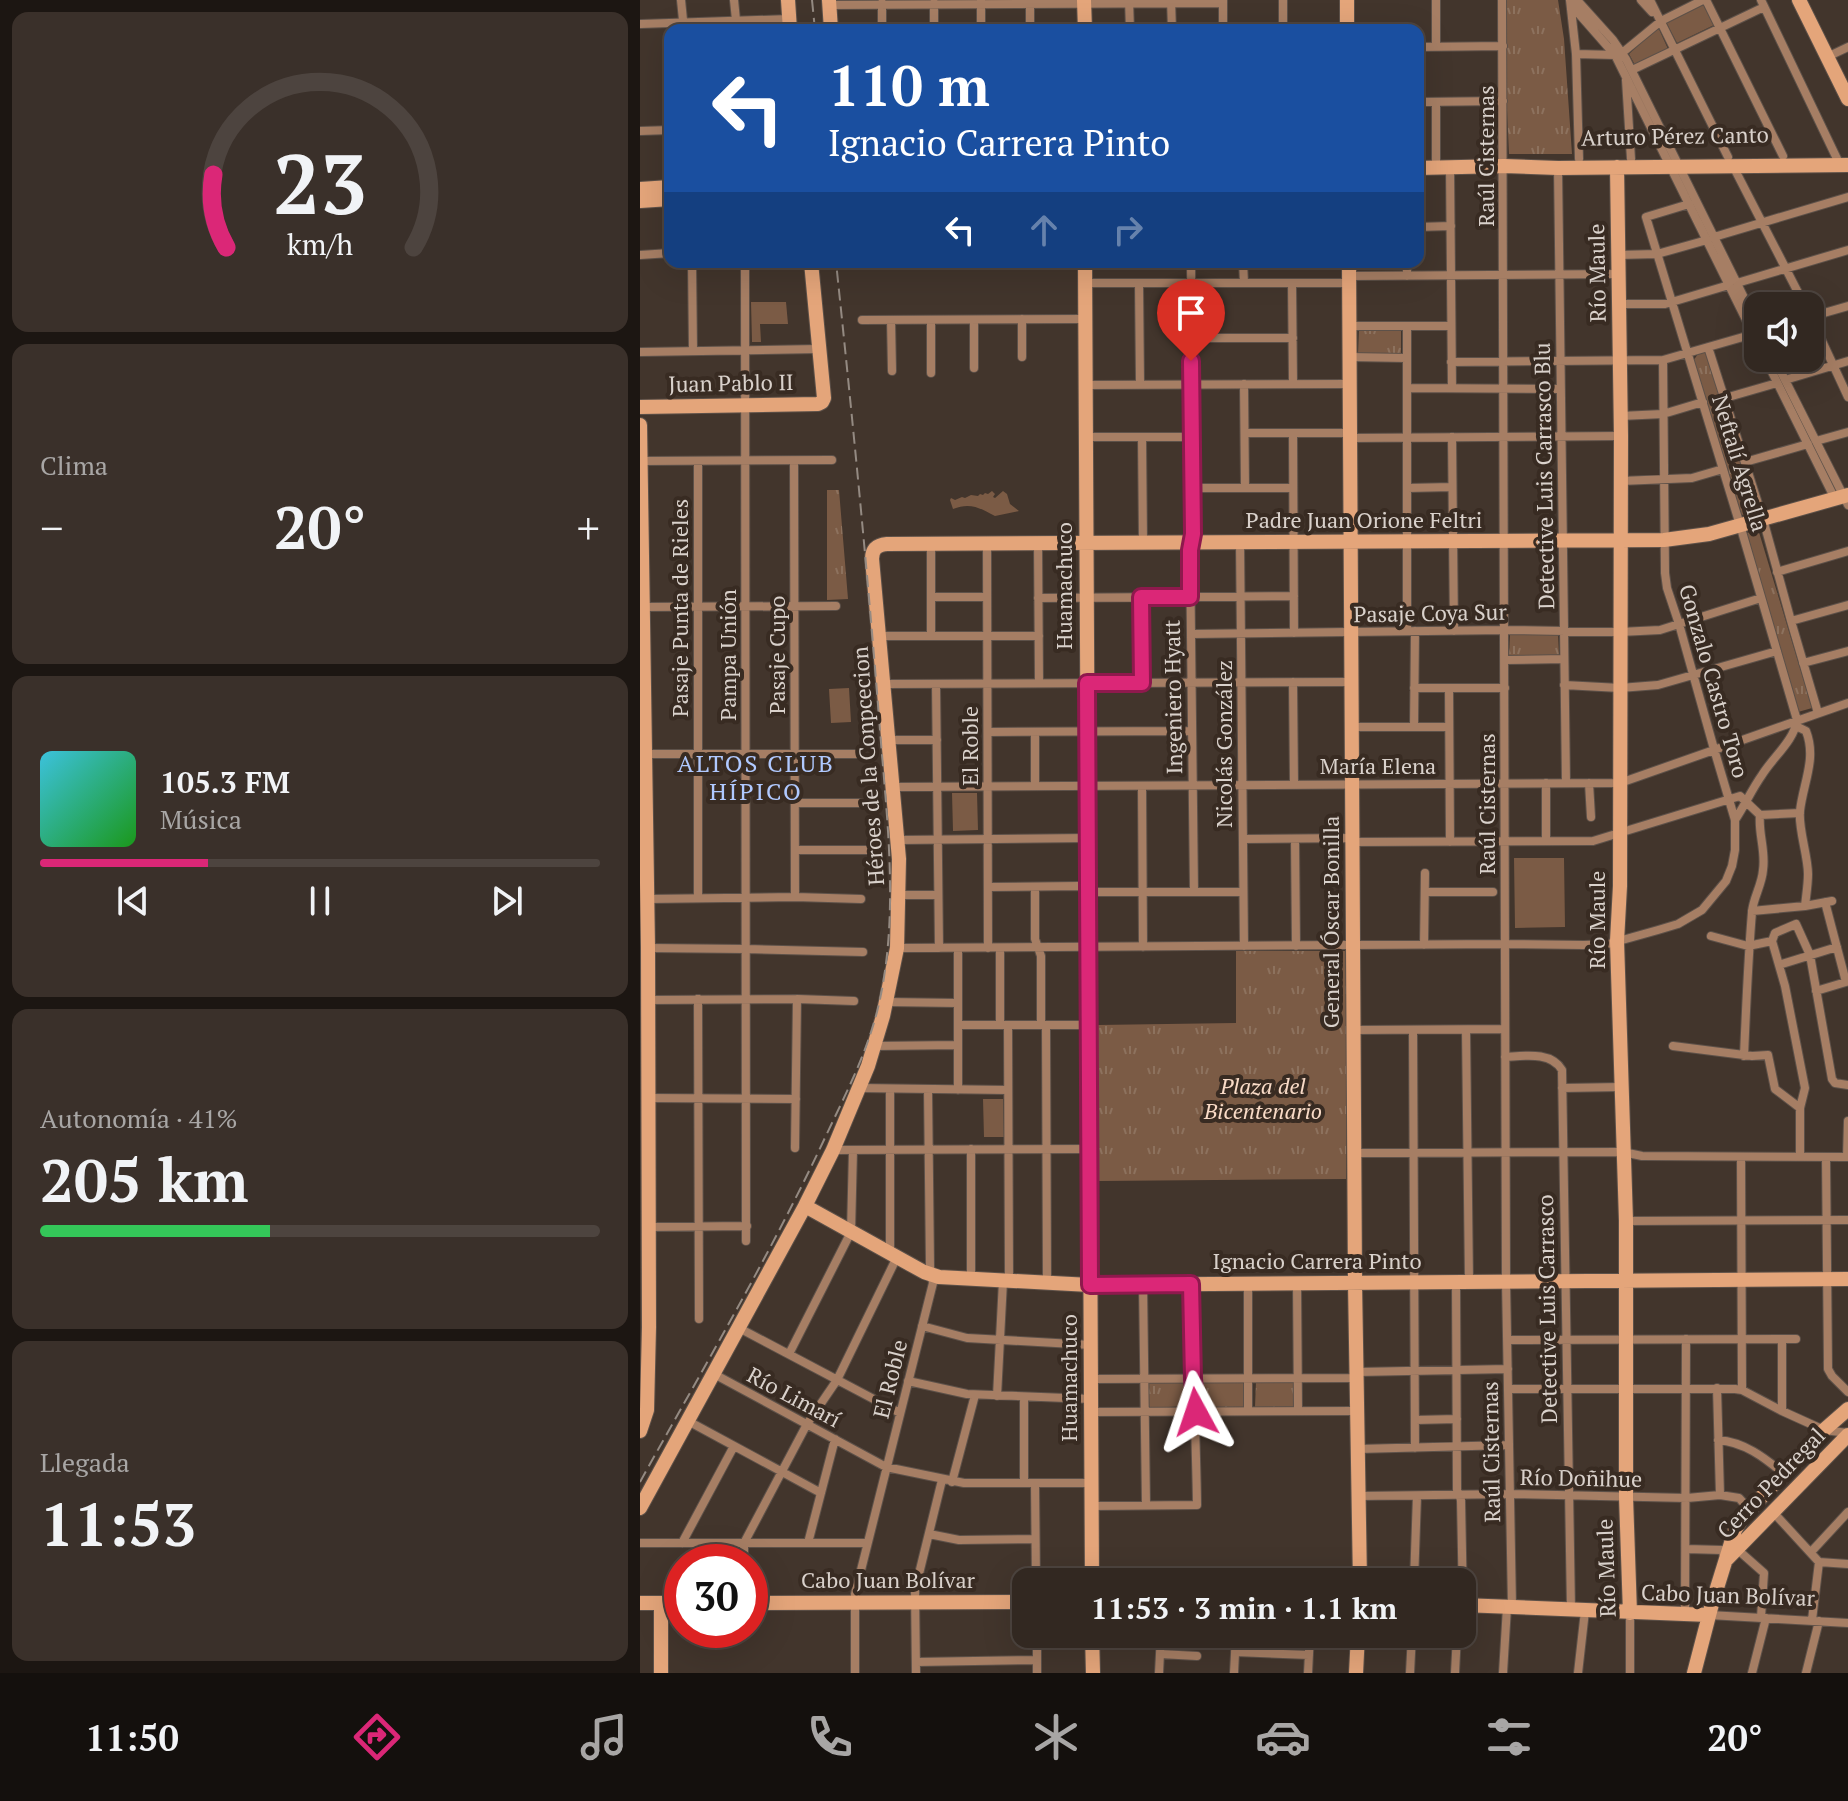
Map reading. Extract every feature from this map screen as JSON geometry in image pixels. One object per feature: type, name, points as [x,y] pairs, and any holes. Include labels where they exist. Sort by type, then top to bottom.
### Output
[{"type":"street","points":[[681,0],[684,24]]},
{"type":"street","points":[[734,0],[736,24]]},
{"type":"street","points":[[788,0],[790,24]]},
{"type":"street","points":[[1283,0],[1283,24]]},
{"type":"street","points":[[1347,0],[1347,24]]},
{"type":"street","points":[[1436,0],[1436,46]]},
{"type":"street","name":"Raúl Cisternas","points":[[1502,0],[1505,1152],[1510,1494],[1510,1607],[1503,1673]]},
{"type":"street","points":[[1641,0],[1661,21]]},
{"type":"street","points":[[1650,0],[1798,292]]},
{"type":"street","points":[[1576,54],[1619,54],[1661,21],[1704,0],[1783,156]]},
{"type":"street","points":[[1799,0],[1848,99]]},
{"type":"street","points":[[831,24],[829,2],[1223,2],[1223,24]]},
{"type":"street","points":[[882,2],[882,24]]},
{"type":"street","points":[[934,2],[934,24]]},
{"type":"street","points":[[981,2],[981,24]]},
{"type":"street","points":[[1030,2],[1030,24]]},
{"type":"street","points":[[1084,2],[1085,24]]},
{"type":"street","points":[[1129,2],[1130,24]]},
{"type":"street","points":[[1171,2],[1172,24]]},
{"type":"street","points":[[1573,2],[1579,159]]},
{"type":"street","points":[[1573,2],[1619,54],[1744,306]]},
{"type":"street","points":[[1629,73],[1762,4],[1844,164]]},
{"type":"street","points":[[640,24],[664,25]]},
{"type":"street","points":[[1424,47],[1503,46]]},
{"type":"street","points":[[1827,57],[1848,47]]},
{"type":"street","points":[[1629,73],[1631,159]]},
{"type":"street","points":[[1424,102],[1503,101]]},
{"type":"street","points":[[1436,102],[1451,226],[1452,388]]},
{"type":"street","points":[[640,131],[664,130]]},
{"type":"street","name":"Arturo Pérez Canto","points":[[1730,162],[1783,156],[1844,164]]},
{"type":"street","name":"Arturo Pérez Canto","points":[[1504,166],[1519,160],[1631,159],[1673,163]]},
{"type":"street","name":"Arturo Pérez Canto","points":[[1424,168],[1617,167],[1730,162],[1844,164]]},
{"type":"street","points":[[1673,163],[1689,204],[1710,238]]},
{"type":"street","name":"Río Maule","points":[[1617,167],[1621,416],[1617,941],[1626,1221],[1626,1497],[1630,1673]]},
{"type":"street","name":"Detective Luis Carrasco Blu","points":[[1558,168],[1566,783]]},
{"type":"street","points":[[640,189],[664,187]]},
{"type":"street","points":[[1618,255],[1657,254],[1848,197]]},
{"type":"street","points":[[640,201],[664,199]]},
{"type":"street","name":"Neftalí Agrella","points":[[1689,204],[1646,217],[1740,525],[1796,723],[1806,731],[1812,747],[1800,813],[1808,876],[1805,906]]},
{"type":"street","points":[[1424,227],[1451,226]]},
{"type":"street","points":[[1620,304],[1672,302],[1848,250]]},
{"type":"street","points":[[640,255],[664,253]]},
{"type":"street","points":[[692,268],[693,351]]},
{"type":"street","name":"Pampa Unión","points":[[745,268],[746,1241]]},
{"type":"street","points":[[640,352],[819,349],[812,268]]},
{"type":"street","name":"Huamachuco","points":[[1085,268],[1092,1568]]},
{"type":"street","name":"Ingeniero Hyatt","points":[[1191,268],[1190,597],[1194,892]]},
{"type":"street","points":[[1243,268],[1244,283]]},
{"type":"street","points":[[1407,268],[1407,276]]},
{"type":"street","points":[[1085,283],[1292,283],[1349,274],[1619,274]]},
{"type":"street","name":"General Óscar Bonilla","points":[[1349,274],[1355,1283],[1360,1568]]},
{"type":"street","points":[[1139,283],[1140,384]]},
{"type":"street","points":[[1292,283],[1293,384]]},
{"type":"street","points":[[1824,313],[1848,306]]},
{"type":"street","points":[[1022,319],[1022,357]]},
{"type":"street","points":[[862,320],[1085,319]]},
{"type":"street","points":[[891,320],[892,371]]},
{"type":"street","points":[[931,320],[931,373]]},
{"type":"street","points":[[974,320],[974,368]]},
{"type":"street","points":[[1349,326],[1451,326]]},
{"type":"street","points":[[1407,326],[1407,542],[1414,727]]},
{"type":"street","points":[[1451,362],[1663,360],[1744,335]]},
{"type":"street","points":[[1191,338],[1293,338]]},
{"type":"street","points":[[1824,346],[1848,397]]},
{"type":"street","points":[[1708,347],[1763,519],[1818,713]]},
{"type":"street","name":"Juan Pablo II","points":[[640,407],[822,402],[819,349]]},
{"type":"street","points":[[1349,357],[1407,358]]},
{"type":"street","name":"Gonzalo Castro Toro","points":[[1663,360],[1667,588],[1735,820]]},
{"type":"street","points":[[1725,398],[1848,361]]},
{"type":"street","points":[[1774,372],[1844,499]]},
{"type":"street","points":[[1778,372],[1781,382]]},
{"type":"street","points":[[1244,384],[1245,488]]},
{"type":"street","points":[[1085,385],[1349,384]]},
{"type":"street","points":[[1407,388],[1561,389]]},
{"type":"street","points":[[1621,416],[1663,414],[1703,402]]},
{"type":"street","points":[[640,425],[648,948],[648,1227],[644,1333],[648,1400],[640,1431]]},
{"type":"street","points":[[1745,462],[1848,432]]},
{"type":"street","points":[[1245,433],[1407,437],[1621,436]]},
{"type":"street","points":[[1293,433],[1294,633]]},
{"type":"street","points":[[1085,437],[1192,437]]},
{"type":"street","points":[[1142,437],[1143,543]]},
{"type":"street","points":[[1452,437],[1454,631]]},
{"type":"street","points":[[640,461],[832,460]]},
{"type":"street","name":"Pasaje Punta de Rieles","points":[[698,461],[698,898]]},
{"type":"street","name":"Pasaje Cupo","points":[[794,461],[795,897]]},
{"type":"street","points":[[1621,481],[1692,478],[1723,469]]},
{"type":"street","points":[[1407,488],[1452,487]]},
{"type":"street","points":[[1192,488],[1293,488]]},
{"type":"street","name":"Padre Juan Orione Feltri","points":[[876,548],[887,544],[1664,540],[1709,534],[1844,499]]},
{"type":"street","name":"Nicolás González","points":[[1240,542],[1244,946]]},
{"type":"street","points":[[1038,543],[1039,683]]},
{"type":"street","points":[[931,544],[931,636]]},
{"type":"street","name":"El Roble","points":[[987,544],[988,948]]},
{"type":"street","name":"Héroes de la Conpcecion","points":[[640,1508],[833,1150],[875,1046],[887,1002],[897,948],[899,840],[872,559],[876,548]]},
{"type":"street","points":[[1777,572],[1848,551]]},
{"type":"street","points":[[1038,598],[1294,596]]},
{"type":"street","points":[[931,597],[987,597]]},
{"type":"street","points":[[1141,597],[1142,683]]},
{"type":"street","name":"Pasaje Coya Sur","points":[[1191,634],[1660,630],[1761,598]]},
{"type":"street","points":[[1791,621],[1848,605]]},
{"type":"street","points":[[643,607],[836,606]]},
{"type":"street","points":[[880,636],[1039,636]]},
{"type":"street","points":[[1564,685],[1620,688],[1658,685],[1777,651]]},
{"type":"street","points":[[1803,663],[1848,651]]},
{"type":"street","points":[[1505,660],[1564,659]]},
{"type":"street","points":[[1293,682],[1294,785]]},
{"type":"street","points":[[885,684],[1351,682]]},
{"type":"street","points":[[936,684],[939,948]]},
{"type":"street","points":[[1414,688],[1505,688]]},
{"type":"street","points":[[1449,688],[1450,842]]},
{"type":"street","name":"María Elena","points":[[894,787],[1620,783],[1848,703]]},
{"type":"street","points":[[897,948],[1584,945],[1617,941],[1678,924],[1702,910],[1726,881],[1732,866],[1735,820],[1796,723]]},
{"type":"street","points":[[1352,727],[1449,727]]},
{"type":"street","points":[[988,732],[1192,731]]},
{"type":"street","points":[[1035,732],[1035,786]]},
{"type":"street","points":[[890,740],[937,740]]},
{"type":"street","points":[[645,754],[859,754]]},
{"type":"street","points":[[1546,783],[1546,841]]},
{"type":"street","points":[[1589,783],[1591,817]]},
{"type":"street","points":[[1142,786],[1143,947]]},
{"type":"street","points":[[1243,839],[1593,841],[1740,796],[1760,815],[1764,858],[1748,946],[1744,1056]]},
{"type":"street","points":[[795,803],[863,803]]},
{"type":"street","points":[[1760,815],[1800,813]]},
{"type":"street","points":[[899,840],[1088,838]]},
{"type":"street","points":[[1295,839],[1296,946]]},
{"type":"street","points":[[795,850],[867,850]]},
{"type":"street","points":[[1424,945],[1425,873]]},
{"type":"street","points":[[988,887],[1079,886],[1097,892],[1243,892]]},
{"type":"street","points":[[1035,887],[1035,939],[1041,956],[1044,1025],[1047,1283]]},
{"type":"street","points":[[1425,892],[1493,892]]},
{"type":"street","points":[[900,895],[938,895]]},
{"type":"street","points":[[647,899],[861,899]]},
{"type":"street","points":[[1752,911],[1829,902],[1846,982],[1816,991]]},
{"type":"street","points":[[1800,1157],[1800,1108],[1805,1088],[1785,986],[1772,941],[1775,933],[1796,924],[1810,955],[1832,1079],[1835,1083],[1848,1085]]},
{"type":"street","points":[[1711,936],[1748,946],[1772,941]]},
{"type":"street","points":[[1779,965],[1837,947]]},
{"type":"street","points":[[648,948],[863,952]]},
{"type":"street","points":[[958,948],[958,1090]]},
{"type":"street","points":[[997,1396],[1006,1281],[1008,1149],[1000,948]]},
{"type":"street","points":[[698,999],[699,1319]]},
{"type":"street","points":[[795,1148],[797,999]]},
{"type":"street","points":[[648,1000],[854,1001]]},
{"type":"street","points":[[887,1002],[958,1003]]},
{"type":"street","points":[[958,1025],[1089,1025]]},
{"type":"street","points":[[1354,1030],[1505,1029]]},
{"type":"street","points":[[1413,1030],[1415,1448]]},
{"type":"street","points":[[1462,1568],[1461,1500],[1457,1490],[1456,1370],[1467,1153],[1466,1030]]},
{"type":"street","points":[[875,1046],[958,1045]]},
{"type":"street","points":[[1673,1046],[1744,1056],[1768,1055],[1775,1089],[1800,1108]]},
{"type":"street","name":"Detective Luis Carrasco","points":[[1505,1057],[1534,1055],[1558,1063],[1562,1070],[1568,1495],[1578,1610],[1578,1673]]},
{"type":"street","points":[[1562,1088],[1622,1087]]},
{"type":"street","points":[[859,1088],[1008,1090]]},
{"type":"street","points":[[744,1543],[807,1424],[837,1380],[894,1255],[890,1089]]},
{"type":"street","name":"El Roble","points":[[855,1673],[856,1586],[933,1276],[930,1267],[928,1090]]},
{"type":"street","points":[[648,1098],[796,1099]]},
{"type":"street","points":[[1355,1153],[1623,1152],[1642,1156],[1848,1157],[1848,1121]]},
{"type":"street","points":[[971,1149],[971,1279]]},
{"type":"street","points":[[833,1150],[1090,1149]]},
{"type":"street","points":[[789,1354],[851,1232],[853,1150]]},
{"type":"street","points":[[1741,1157],[1742,1390]]},
{"type":"street","points":[[1826,1157],[1828,1369],[1848,1392]]},
{"type":"street","name":"Ignacio Carrera Pinto","points":[[805,1206],[933,1276],[971,1279],[1090,1285],[1848,1279]]},
{"type":"street","points":[[1626,1221],[1848,1220]]},
{"type":"street","points":[[648,1227],[747,1226]]},
{"type":"street","points":[[1297,1283],[1298,1411]]},
{"type":"street","points":[[1143,1284],[1146,1505]]},
{"type":"street","points":[[1091,1506],[1197,1505],[1191,1284]]},
{"type":"street","points":[[1248,1284],[1248,1411]]},
{"type":"street","points":[[922,1326],[959,1337],[1091,1345]]},
{"type":"street","points":[[739,1328],[900,1413]]},
{"type":"street","points":[[1685,1614],[1686,1339]]},
{"type":"street","points":[[1782,1339],[1782,1411]]},
{"type":"street","points":[[1507,1340],[1796,1339]]},
{"type":"street","points":[[1091,1379],[1298,1378],[1508,1369]]},
{"type":"street","name":"Río Limarí","points":[[714,1374],[886,1467],[947,1481],[1091,1483]]},
{"type":"street","points":[[908,1381],[952,1392],[1024,1397],[1145,1412],[1357,1411]]},
{"type":"street","points":[[1717,1388],[1720,1495],[1739,1498],[1750,1510]]},
{"type":"street","points":[[1508,1389],[1742,1390],[1824,1430],[1848,1434]]},
{"type":"street","points":[[916,1673],[915,1590],[929,1534],[975,1395]]},
{"type":"street","points":[[1024,1397],[1024,1483]]},
{"type":"street","name":"Cerro Pedregal","points":[[1694,1673],[1735,1530],[1742,1518],[1824,1430],[1848,1409]]},
{"type":"street","points":[[1415,1420],[1457,1419]]},
{"type":"street","points":[[688,1421],[821,1493]]},
{"type":"street","name":"Cerro Pedregal","points":[[1726,1561],[1848,1434]]},
{"type":"street","points":[[808,1543],[835,1439]]},
{"type":"street","points":[[1718,1440],[1734,1441],[1765,1458],[1784,1474]]},
{"type":"street","points":[[1358,1449],[1509,1445]]},
{"type":"street","points":[[682,1543],[734,1446]]},
{"type":"street","points":[[1035,1483],[1036,1568]]},
{"type":"street","name":"Río Doñihue","points":[[1359,1496],[1510,1494],[1687,1498],[1720,1495]]},
{"type":"street","points":[[1414,1568],[1417,1496]]},
{"type":"street","points":[[1811,1552],[1848,1512]]},
{"type":"street","points":[[1774,1513],[1819,1562],[1816,1621],[1806,1673]]},
{"type":"street","points":[[929,1534],[959,1540],[1035,1539]]},
{"type":"street","points":[[640,1543],[867,1543]]},
{"type":"street","points":[[1686,1549],[1722,1550],[1726,1561]]},
{"type":"street","points":[[1738,1550],[1764,1573],[1763,1618],[1752,1673]]},
{"type":"street","points":[[1819,1562],[1848,1564]]},
{"type":"street","name":"Cabo Juan Bolívar","points":[[768,1603],[1012,1602]]},
{"type":"street","points":[[640,1603],[661,1603],[661,1673]]},
{"type":"street","name":"Cabo Juan Bolívar","points":[[1476,1606],[1848,1623]]},
{"type":"street","points":[[1037,1648],[1037,1673]]},
{"type":"street","points":[[1092,1648],[1093,1673]]},
{"type":"street","points":[[1159,1673],[1160,1648]]},
{"type":"street","points":[[1234,1673],[1235,1648]]},
{"type":"street","points":[[1308,1673],[1309,1648]]},
{"type":"street","points":[[1356,1673],[1357,1648]]},
{"type":"street","points":[[1410,1673],[1411,1648]]},
{"type":"street","points":[[1455,1673],[1456,1648]]},
{"type":"street","points":[[1235,1652],[1309,1655]]},
{"type":"street","points":[[1160,1654],[1197,1656]]},
{"type":"street","points":[[916,1662],[1037,1660]]},
{"type":"green space","points":[[1505,0],[1558,0],[1564,39],[1572,154],[1509,154]]},
{"type":"green space","points":[[1703,4],[1714,25],[1677,43],[1666,22]]},
{"type":"green space","points":[[1658,27],[1668,49],[1635,65],[1629,54]]},
{"type":"green space","points":[[751,302],[786,302],[788,324],[760,324],[761,342],[752,342]]},
{"type":"green space","points":[[1359,330],[1401,330],[1401,354],[1358,354]]},
{"type":"green space","points":[[1706,352],[1755,510],[1753,514],[1741,514],[1693,361],[1698,354]]},
{"type":"green space","points":[[827,490],[839,490],[848,599],[827,600]]},
{"type":"green space","points":[[992,491],[995,498],[1003,491],[1010,504],[1019,511],[995,516],[970,506],[953,509],[950,500],[988,494]]},
{"type":"green space","points":[[1758,529],[1812,708],[1798,712],[1747,533]]},
{"type":"green space","points":[[1510,634],[1558,634],[1559,656],[1509,656]]},
{"type":"green space","points":[[849,688],[851,722],[831,723],[829,689]]},
{"type":"green space","points":[[952,793],[977,793],[978,830],[953,831]]},
{"type":"green space","points":[[1514,858],[1564,858],[1565,927],[1515,928]]},
{"type":"green space","name":"Plaza del Bicentenario","points":[[1236,951],[1347,951],[1346,1179],[1098,1181],[1098,1025],[1236,1023]]},
{"type":"green space","points":[[983,1099],[1003,1099],[1004,1137],[984,1137]]},
{"type":"green space","points":[[1295,1380],[1295,1407],[1255,1407],[1256,1382]]},
{"type":"green space","points":[[1243,1381],[1245,1407],[1198,1408],[1198,1383]]},
{"type":"green space","points":[[1188,1382],[1190,1406],[1148,1408],[1148,1383]]},
{"type":"railway","points":[[812,0],[814,24]]},
{"type":"railway","points":[[640,1482],[802,1186],[866,1046],[884,976],[890,902],[888,828],[837,268]]},
{"type":"district","name":"ALTOS CLUB HÍPICO","points":[[756,778]]},
{"type":"route","points":[[1191,361],[1193,534],[1190,597],[1141,597],[1142,683],[1087,683],[1090,1285],[1191,1284],[1196,1412]]}]
